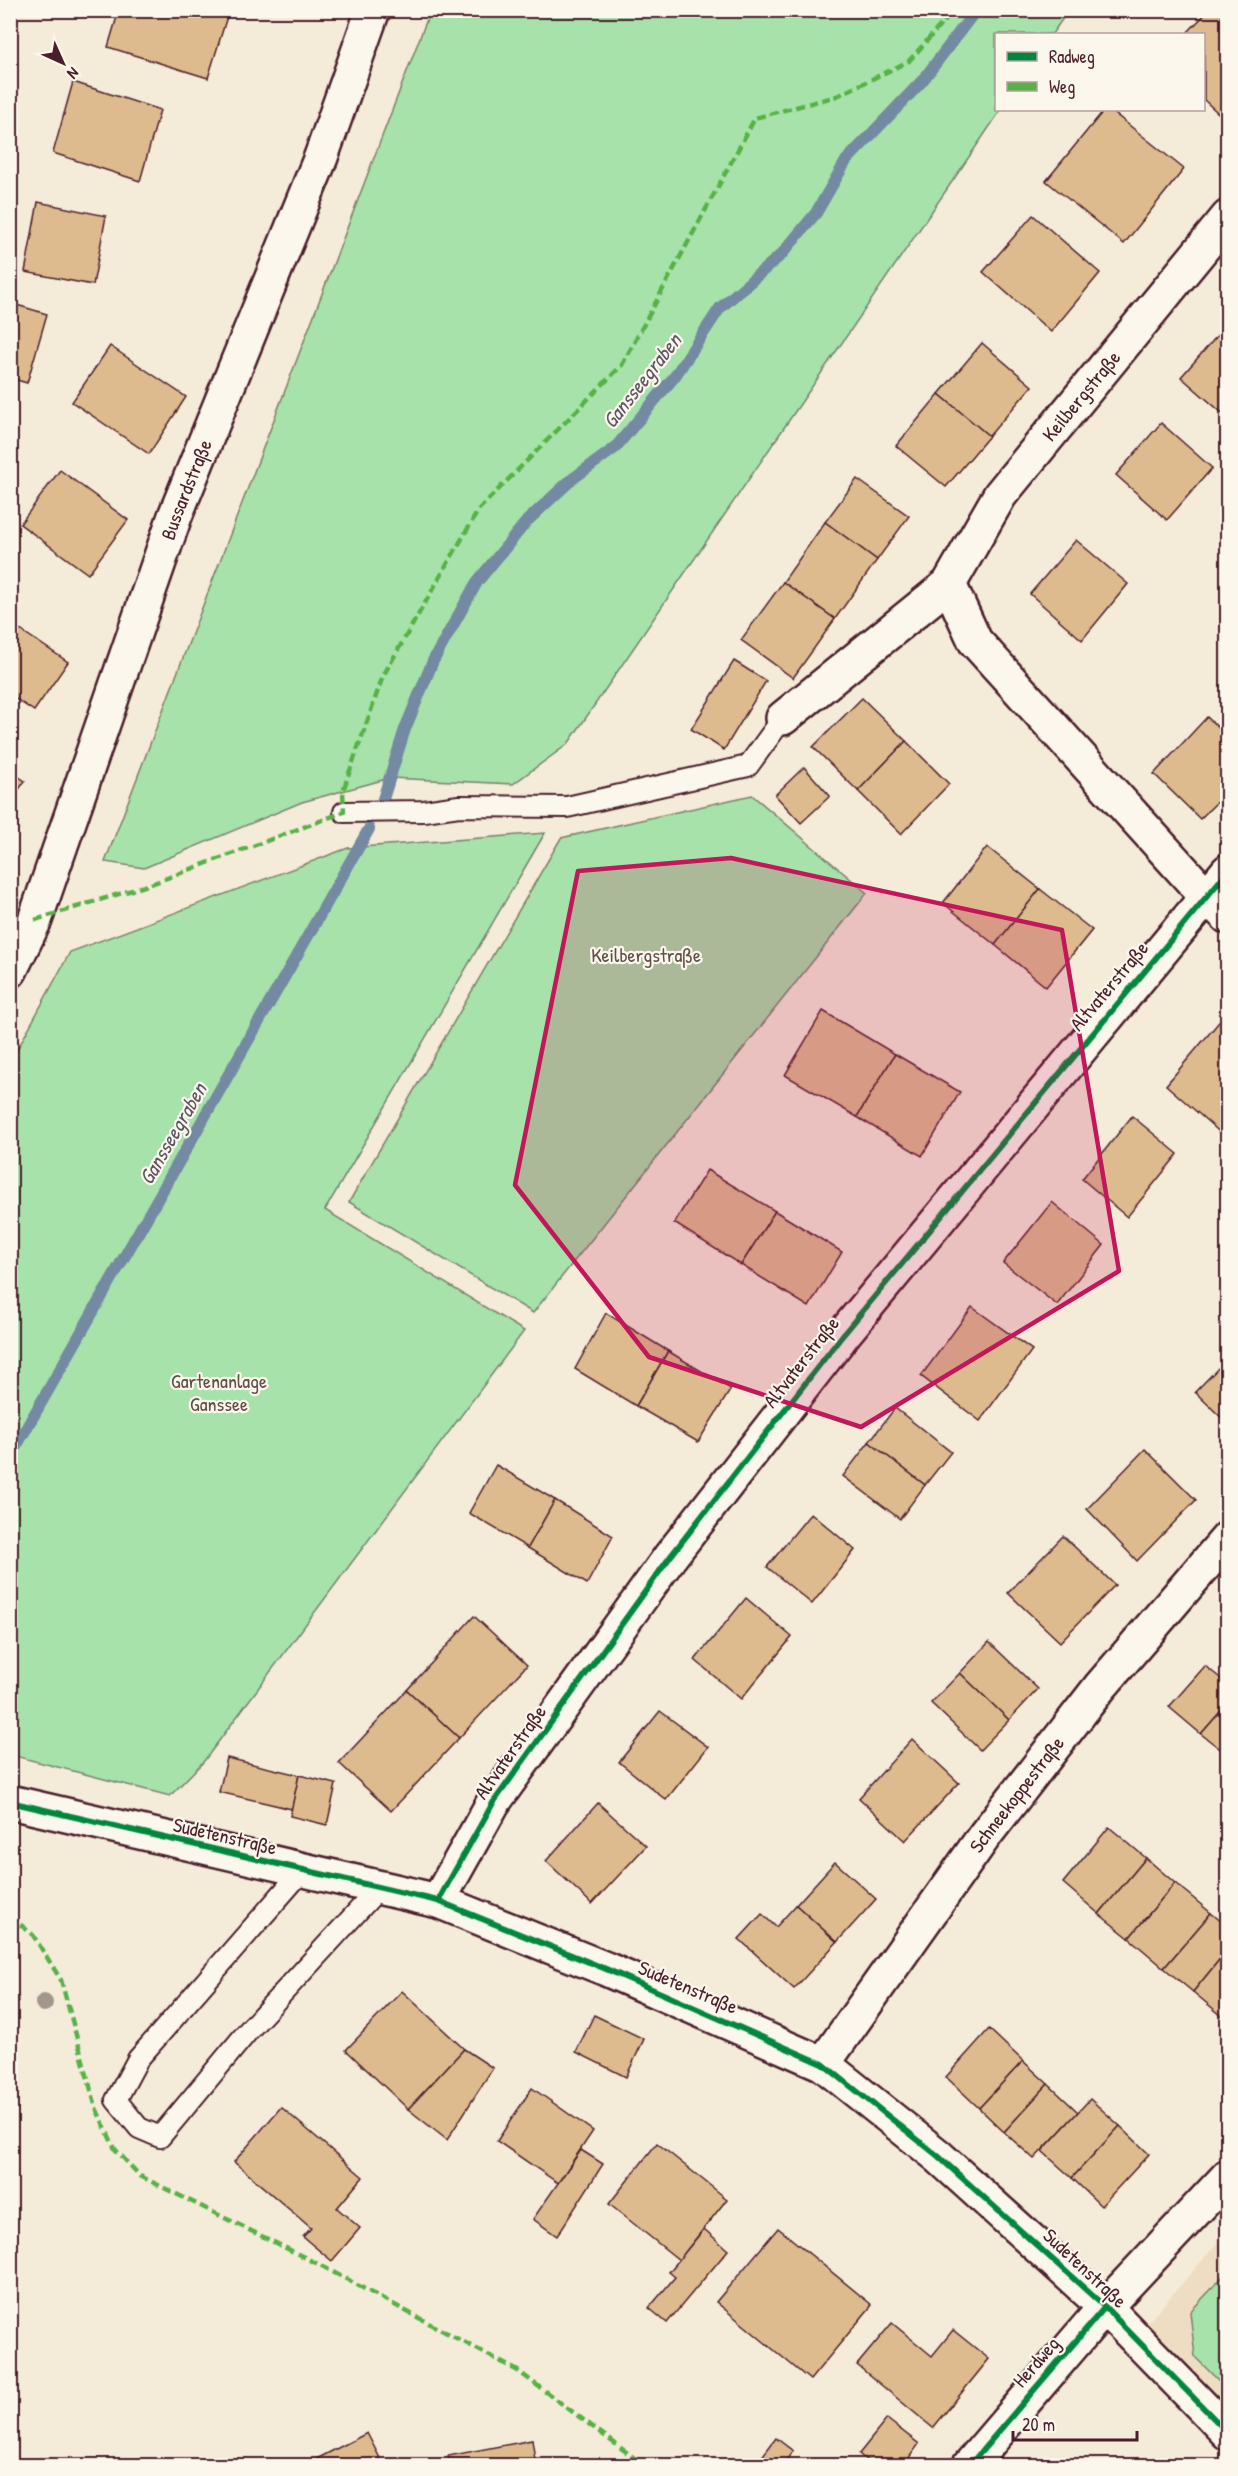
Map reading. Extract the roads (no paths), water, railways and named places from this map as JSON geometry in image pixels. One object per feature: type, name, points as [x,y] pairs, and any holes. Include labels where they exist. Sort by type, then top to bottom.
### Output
[{"type":"street","name":"Bussardstraße","points":[[10,971],[35,920],[175,516],[321,157],[373,10]]},
{"type":"street","name":"Keilbergstraße","points":[[783,718],[950,584],[1000,495],[1227,217]]},
{"type":"street","points":[[950,584],[975,641],[1217,906]]},
{"type":"street","name":"Altvaterstraße","points":[[438,1901],[493,1803],[670,1557],[842,1336],[1217,906],[1227,871]]},
{"type":"street","name":"Schneekoppestraße","points":[[823,2064],[985,1835],[1100,1687],[1227,1538]]},
{"type":"street","name":"Sudetenstraße","points":[[10,1802],[438,1901],[606,1969],[823,2064],[938,2156],[1105,2307],[1227,2433]]},
{"type":"street","name":"Herdweg","points":[[969,2466],[1105,2307],[1227,2176]]},
{"type":"lane","points":[[344,812],[424,811],[459,806],[567,807],[748,766],[783,718]]},
{"type":"lane","points":[[302,1871],[138,2059],[116,2100],[139,2128],[160,2137],[248,2031],[380,1887]]},
{"type":"waterway","name":"Gansseegraben","points":[[383,799],[405,729],[433,661],[477,582],[527,521],[571,480],[615,448],[675,376],[720,308],[782,254],[816,213],[846,161],[923,80],[976,10]]},
{"type":"waterway","name":"Gansseegraben","points":[[10,1457],[369,829]]},
{"type":"park label","name":"Gartenanlage Ganssee","points":[[219,1392]]}]
